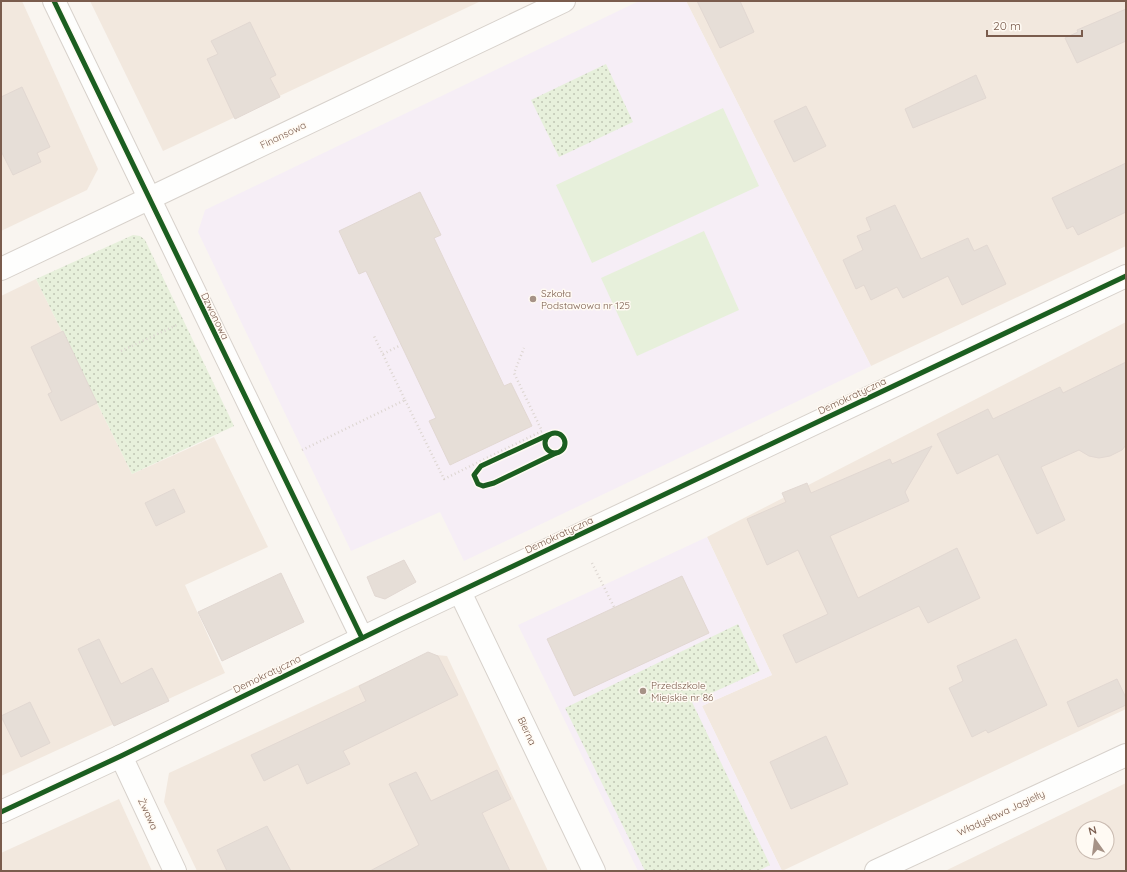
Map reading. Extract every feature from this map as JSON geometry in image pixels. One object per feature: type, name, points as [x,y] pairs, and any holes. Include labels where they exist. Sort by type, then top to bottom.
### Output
[{"type":"street","name":"Dzwonowa","points":[[54,1],[362,638]]},
{"type":"street","name":"Finansowa","points":[[1,269],[149,200],[564,1]]},
{"type":"street","name":"Demokratyczna","points":[[1,812],[121,756],[362,638],[1126,276]]},
{"type":"street","name":"Bierna","points":[[460,592],[594,871]]},
{"type":"street","name":"Władysława Jagiełły","points":[[876,871],[1126,755]]},
{"type":"street","name":"Żwawa","points":[[121,756],[175,871]]},
{"type":"path","points":[[121,351],[184,322]]},
{"type":"path","points":[[373,334],[444,479],[542,431],[514,373],[524,348]]},
{"type":"path","points":[[382,354],[401,344]]},
{"type":"path","points":[[297,452],[405,400]]},
{"type":"path","points":[[477,470],[548,435]]},
{"type":"path","points":[[592,563],[614,607]]},
{"type":"shaded area","points":[[1,1],[22,1],[98,169],[87,190],[1,231]]},
{"type":"shaded area","points":[[90,1],[481,1],[163,151]]},
{"type":"shaded area","name":"Szkoła Podstawowa nr 125","points":[[639,1],[686,1],[871,366],[464,561],[440,512],[351,551],[198,232],[205,210]]},
{"type":"shaded area","points":[[686,1],[1126,1],[1126,246],[871,366]]},
{"type":"shaded area","points":[[36,279],[132,474],[214,437],[268,547],[185,585],[225,673],[1,776],[1,296]]},
{"type":"shaded area","points":[[1126,322],[1126,709],[782,871],[702,706],[772,675],[707,537]]},
{"type":"shaded area","name":"Przedszkole Miejskie nr 86","points":[[707,537],[772,675],[702,706],[782,871],[638,871],[518,625]]},
{"type":"shaded area","points":[[426,654],[447,656],[548,871],[197,871],[164,802],[169,773]]},
{"type":"shaded area","points":[[1126,783],[1126,871],[945,871]]},
{"type":"shaded area","points":[[119,799],[152,871],[1,871],[1,853]]},
{"type":"green space","points":[[606,64],[633,122],[559,157],[531,100]]},
{"type":"green space","points":[[723,108],[759,186],[592,263],[556,185]]},
{"type":"green space","points":[[704,231],[739,310],[637,356],[601,278]]},
{"type":"green space","points":[[133,235],[140,236],[145,240],[234,426],[132,474],[36,279]]},
{"type":"green space","points":[[738,624],[760,671],[692,702],[770,865],[758,871],[645,871],[565,708]]},
{"type":"building","points":[[697,1],[740,1],[754,32],[720,48]]},
{"type":"building","points":[[1126,9],[1126,41],[1077,63],[1065,38],[1078,32],[1077,30]]},
{"type":"building","points":[[250,22],[276,75],[270,78],[280,97],[235,119],[207,59],[218,54],[211,41]]},
{"type":"building","points":[[976,75],[986,98],[913,128],[905,109]]},
{"type":"building","points":[[22,87],[50,147],[37,153],[41,162],[13,175],[1,151],[1,97]]},
{"type":"building","points":[[806,106],[826,146],[794,162],[774,121]]},
{"type":"building","points":[[1126,163],[1126,212],[1078,235],[1073,226],[1067,229],[1052,198]]},
{"type":"building","points":[[420,192],[441,235],[434,238],[504,386],[511,383],[532,426],[450,465],[429,421],[436,418],[366,271],[359,274],[339,231]]},
{"type":"building","points":[[895,205],[921,259],[968,238],[974,251],[987,245],[1006,284],[962,305],[948,276],[903,298],[897,287],[871,300],[864,285],[856,289],[843,260],[863,250],[857,236],[871,230],[866,218]]},
{"type":"building","points":[[63,331],[97,403],[61,421],[48,394],[52,392],[31,347]]},
{"type":"building","points":[[1126,362],[1126,445],[1122,450],[1110,456],[1099,458],[1089,456],[1079,450],[1041,467],[1065,520],[1037,534],[998,454],[957,474],[937,434],[988,409],[993,419],[1060,387],[1063,393]]},
{"type":"building","points":[[932,446],[905,492],[909,501],[830,536],[858,598],[957,548],[980,598],[928,623],[919,606],[796,663],[783,635],[828,614],[798,550],[767,565],[747,519],[786,502],[782,493],[807,483],[811,493],[890,459],[892,464]]},
{"type":"building","points":[[174,489],[185,512],[156,526],[145,503]]},
{"type":"building","points":[[404,560],[416,582],[385,599],[375,596],[367,577]]},
{"type":"building","points":[[281,573],[304,622],[222,661],[198,612]]},
{"type":"building","points":[[682,576],[709,633],[574,696],[547,639]]},
{"type":"building","points":[[99,639],[121,684],[152,668],[169,701],[114,726],[78,649]]},
{"type":"building","points":[[1016,639],[1047,705],[988,733],[986,730],[972,737],[949,688],[963,681],[957,666]]},
{"type":"building","points":[[428,652],[438,656],[458,695],[343,751],[350,764],[307,784],[298,764],[264,781],[251,755],[366,701],[359,686]]},
{"type":"building","points":[[1117,679],[1126,698],[1126,705],[1078,727],[1067,702]]},
{"type":"building","points":[[30,702],[50,743],[21,757],[1,716]]},
{"type":"building","points":[[826,736],[848,784],[791,809],[770,762]]},
{"type":"building","points":[[497,770],[511,799],[482,813],[510,871],[370,871],[419,845],[389,784],[416,772],[431,801]]},
{"type":"building","points":[[267,826],[291,871],[227,871],[217,850]]},
{"type":"cycle path","points":[[54,1],[362,638]]},
{"type":"cycle path","points":[[1,812],[121,756],[397,621],[1126,276]]},
{"type":"cycle path","points":[[551,433],[559,433],[565,439],[565,443],[565,447],[559,453],[551,453],[545,447],[545,439],[551,433]]},
{"type":"cycle path","points":[[548,435],[481,466],[474,475],[478,484],[483,486],[494,483],[556,453]]},
{"type":"place","name":"Szkoła Podstawowa nr 125","points":[[533,299]]},
{"type":"place","name":"Przedszkole Miejskie nr 86","points":[[643,691]]}]
